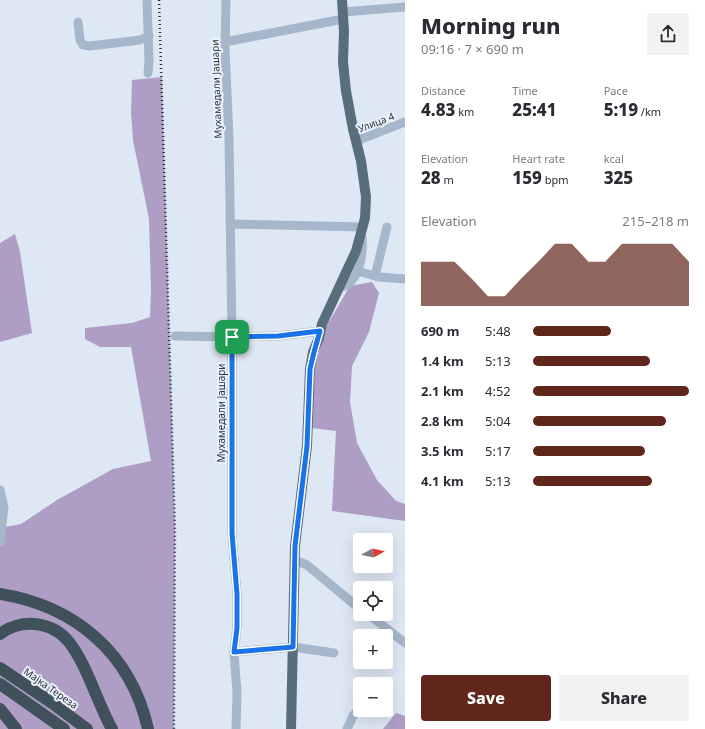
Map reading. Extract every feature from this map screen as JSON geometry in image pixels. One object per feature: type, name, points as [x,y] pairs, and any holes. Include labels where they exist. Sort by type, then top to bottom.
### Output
[{"type":"highway","points":[[1,594],[33,601],[51,608],[74,620],[96,638],[118,661],[130,681],[141,704],[148,729]]},
{"type":"highway","points":[[0,634],[15,626],[36,624],[54,630],[69,642],[77,655],[112,729]]},
{"type":"highway","name":"Мајка Тереза","points":[[0,668],[87,729]]},
{"type":"highway","points":[[0,684],[64,729]]},
{"type":"highway","points":[[0,709],[16,729]]},
{"type":"main road","points":[[291,729],[295,560],[307,446],[310,369],[322,324],[356,251],[365,218],[366,197],[361,161],[346,91],[343,62],[344,31],[342,0]]},
{"type":"street","points":[[147,0],[148,74]]},
{"type":"street","name":"Мухамедали Јашари","points":[[226,0],[225,42],[232,337],[232,533],[237,594],[237,628],[234,652],[237,693],[236,729]]},
{"type":"street","points":[[225,42],[343,16],[405,7]]},
{"type":"street","points":[[78,22],[80,40],[83,45],[90,46],[140,40],[148,36]]},
{"type":"street","name":"Улица 4","points":[[356,141],[405,122]]},
{"type":"street","points":[[230,224],[362,230],[362,252],[357,272],[349,284],[339,288]]},
{"type":"street","points":[[375,276],[387,227]]},
{"type":"street","points":[[357,272],[375,276],[405,279]]},
{"type":"street","points":[[175,336],[278,336],[320,331]]},
{"type":"street","points":[[0,490],[4,507],[0,542]]},
{"type":"street","points":[[295,560],[307,565],[353,603]]},
{"type":"street","points":[[377,621],[405,643]]},
{"type":"street","points":[[234,652],[293,647],[334,653]]},
{"type":"street","points":[[347,729],[353,716]]},
{"type":"shaded area","points":[[162,77],[175,528],[174,729],[0,729],[0,528],[21,524],[57,500],[113,469],[151,461],[131,347],[100,347],[85,339],[85,328],[132,323],[150,317],[151,291],[149,219],[133,140],[131,113],[132,80]]},
{"type":"shaded area","points":[[15,234],[20,252],[32,333],[0,342],[0,243]]},
{"type":"shaded area","points":[[372,282],[379,293],[369,332],[352,366],[350,402],[357,443],[377,480],[396,501],[405,504],[405,521],[332,511],[336,431],[312,428],[315,365],[327,325],[350,286]]},
{"type":"shaded area","points":[[396,713],[405,716],[405,729],[383,729]]},
{"type":"railway","points":[[159,0],[175,528],[174,729]]},
{"type":"route","points":[[320,331],[310,369],[307,446],[295,546],[293,647],[234,652],[237,628],[237,594],[232,533],[232,337],[278,336],[320,331]]}]
